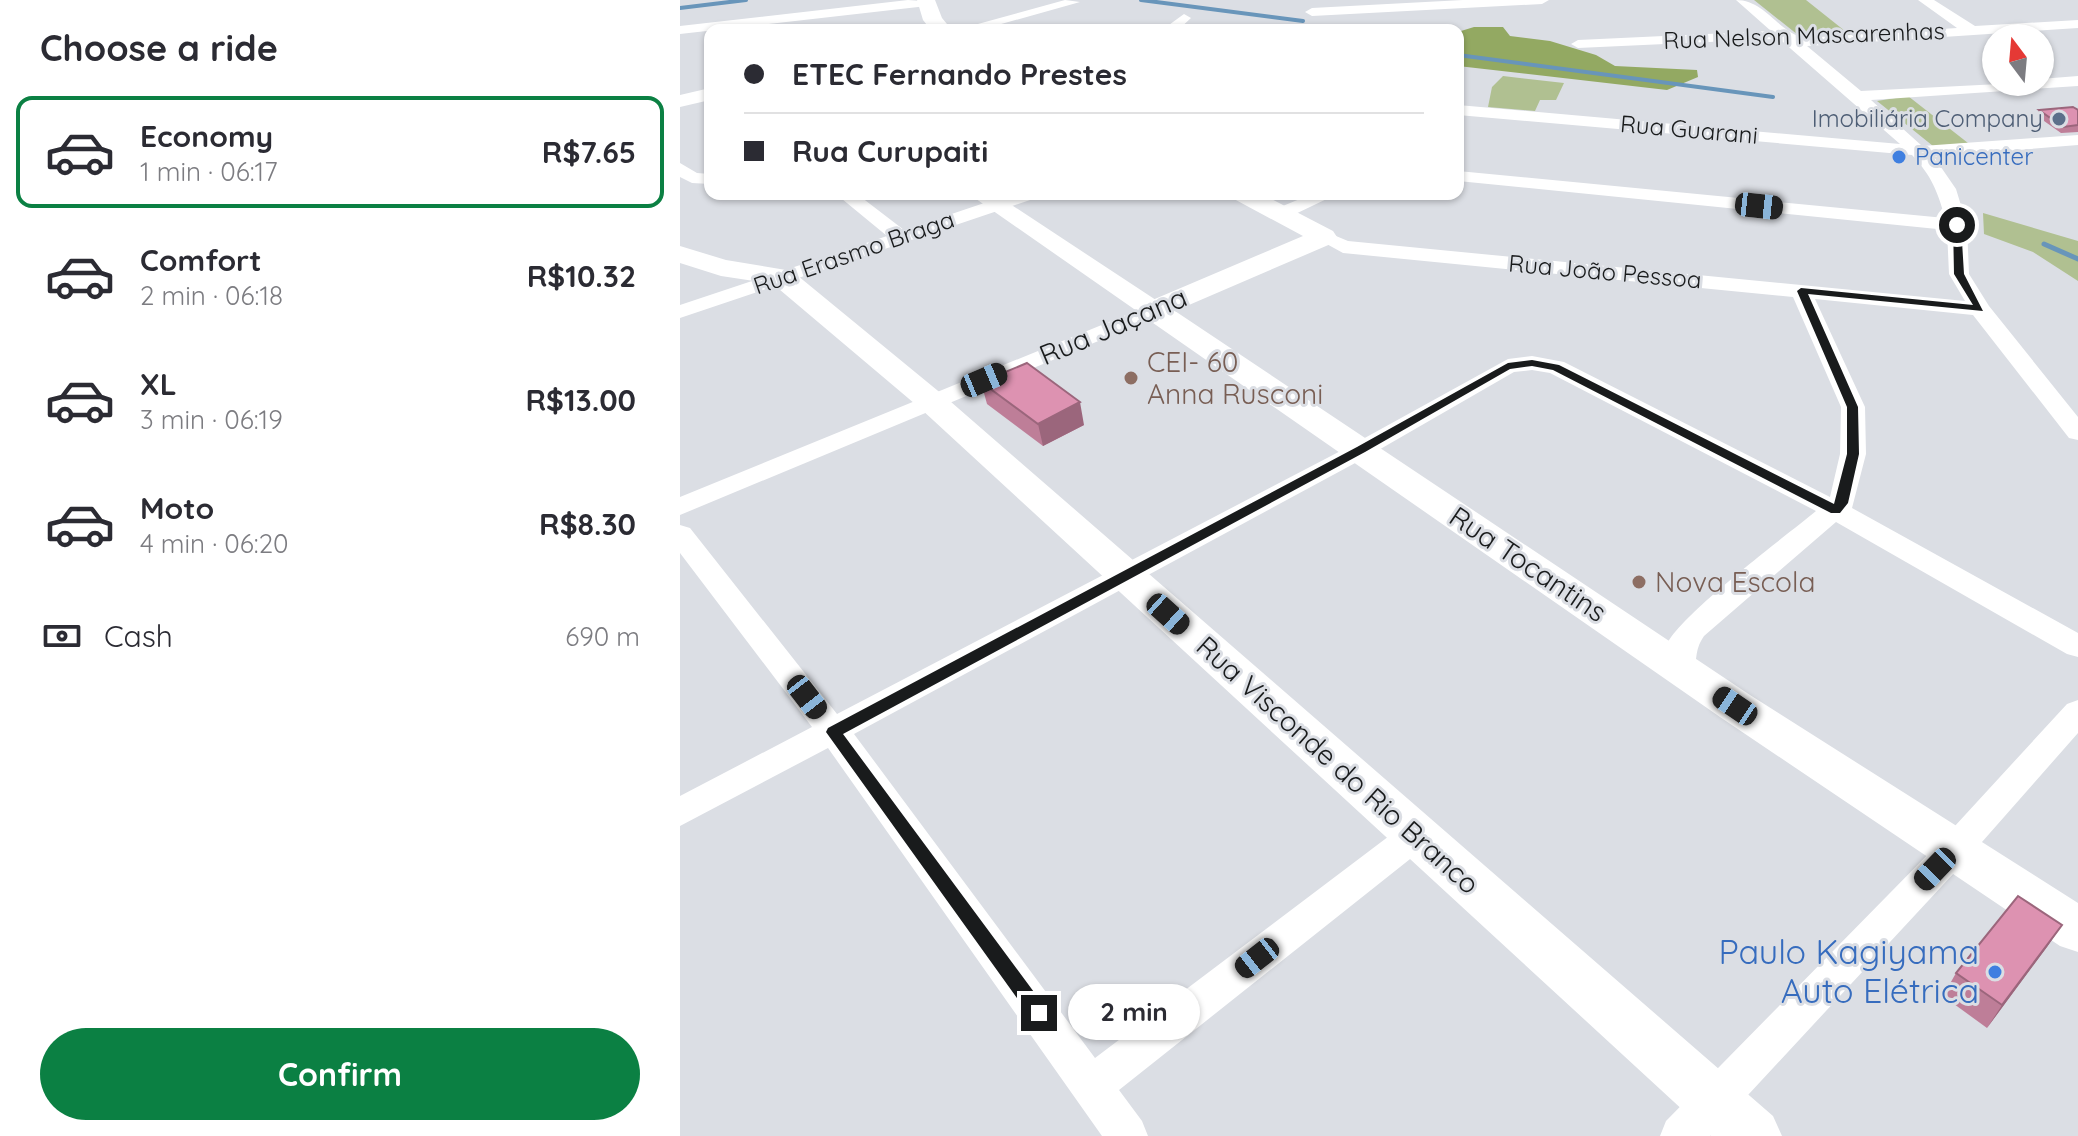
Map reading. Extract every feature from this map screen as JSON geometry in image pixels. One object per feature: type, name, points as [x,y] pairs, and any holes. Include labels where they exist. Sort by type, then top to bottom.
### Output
[{"type":"main road","points":[[926,1],[937,24]]},
{"type":"main road","name":"Rua João Pessoa","points":[[1254,200],[1324,237]]},
{"type":"main road","name":"Rua Jaçana","points":[[1153,310],[1324,237]]},
{"type":"main road","points":[[680,254],[721,268],[782,277]]},
{"type":"main road","name":"Rua Visconde do Rio Branco","points":[[782,277],[932,402],[1753,1136]]},
{"type":"main road","name":"Rua Tocantins","points":[[1153,310],[1680,668],[2078,930]]},
{"type":"street","points":[[1317,11],[1542,0]]},
{"type":"street","points":[[1743,0],[1920,151],[1936,169],[1947,189],[1957,225],[1959,274],[1980,309],[2078,433]]},
{"type":"street","points":[[1925,0],[1982,38]]},
{"type":"street","points":[[756,24],[926,1]]},
{"type":"street","points":[[987,24],[1073,2]]},
{"type":"street","points":[[1176,24],[1184,18]]},
{"type":"street","name":"Rua Nelson Mascarenhas","points":[[1578,44],[1774,35],[1804,42],[2078,24]]},
{"type":"street","points":[[680,30],[704,29]]},
{"type":"street","points":[[2054,80],[2078,81]]},
{"type":"street","points":[[1857,96],[1982,85]]},
{"type":"street","points":[[2054,85],[2078,101]]},
{"type":"street","points":[[680,101],[704,95]]},
{"type":"street","name":"Rua Guarani","points":[[1464,111],[1920,151],[2078,140]]},
{"type":"street","points":[[680,168],[704,180]]},
{"type":"street","points":[[1464,177],[1957,225]]},
{"type":"street","points":[[853,200],[901,237]]},
{"type":"street","name":"Rua Erasmo Braga","points":[[680,312],[901,237],[988,200]]},
{"type":"street","name":"Rua Tocantins","points":[[988,200],[1153,310]]},
{"type":"street","points":[[1280,214],[1314,200]]},
{"type":"street","name":"Rua João Pessoa","points":[[1324,237],[1343,247],[1980,309]]},
{"type":"street","points":[[1680,668],[1680,648],[1694,629],[1842,503],[1853,454],[1853,407],[1801,291]]},
{"type":"street","name":"Rua Jaçana","points":[[680,507],[1153,310]]},
{"type":"street","points":[[680,812],[1361,450],[1508,366],[1532,363],[1556,367],[1835,510],[2078,646]]},
{"type":"street","points":[[680,534],[834,732],[1127,1136]]},
{"type":"street","points":[[1681,1136],[1955,849],[2078,712]]},
{"type":"street","points":[[1092,1086],[1417,834]]},
{"type":"green space","points":[[1754,0],[1806,0],[1850,35],[1798,35]]},
{"type":"green space","points":[[1503,27],[1510,36],[1550,41],[1596,55],[1615,66],[1697,70],[1698,77],[1667,90],[1464,67],[1464,30]]},
{"type":"green space","points":[[1503,76],[1564,83],[1556,100],[1540,100],[1535,111],[1488,107],[1492,87]]},
{"type":"green space","points":[[1908,96],[1968,143],[1933,146],[1877,101]]},
{"type":"green space","points":[[1983,213],[2078,241],[2078,281],[2033,252],[1984,234]]},
{"type":"building","points":[[2073,107],[2078,110],[2078,125],[2063,127],[2039,110]]},
{"type":"building","points":[[1027,363],[1080,402],[1038,424],[981,382]]},
{"type":"building","name":"Paulo Kagiyama Auto Elétrica","points":[[2018,896],[2062,925],[2002,1005],[1956,973]]},
{"type":"waterway","points":[[680,8],[746,0]]},
{"type":"waterway","points":[[1141,0],[1303,21]]},
{"type":"waterway","points":[[1464,56],[1773,97]]},
{"type":"waterway","points":[[2044,244],[2078,259]]},
{"type":"place","name":"Imobiliária Company","points":[[2059,119]]},
{"type":"place","name":"Panicenter","points":[[1899,157]]},
{"type":"place","name":"CEI- 60 Anna Rusconi","points":[[1131,378]]},
{"type":"place","name":"Nova Escola","points":[[1639,582]]},
{"type":"place","name":"Paulo Kagiyama Auto Elétrica","points":[[1995,972]]},
{"type":"route","points":[[1039,1013],[834,732],[1361,450],[1508,366],[1532,363],[1556,367],[1835,510],[1842,503],[1853,454],[1853,407],[1801,291],[1980,309],[1959,274],[1957,225]]}]
